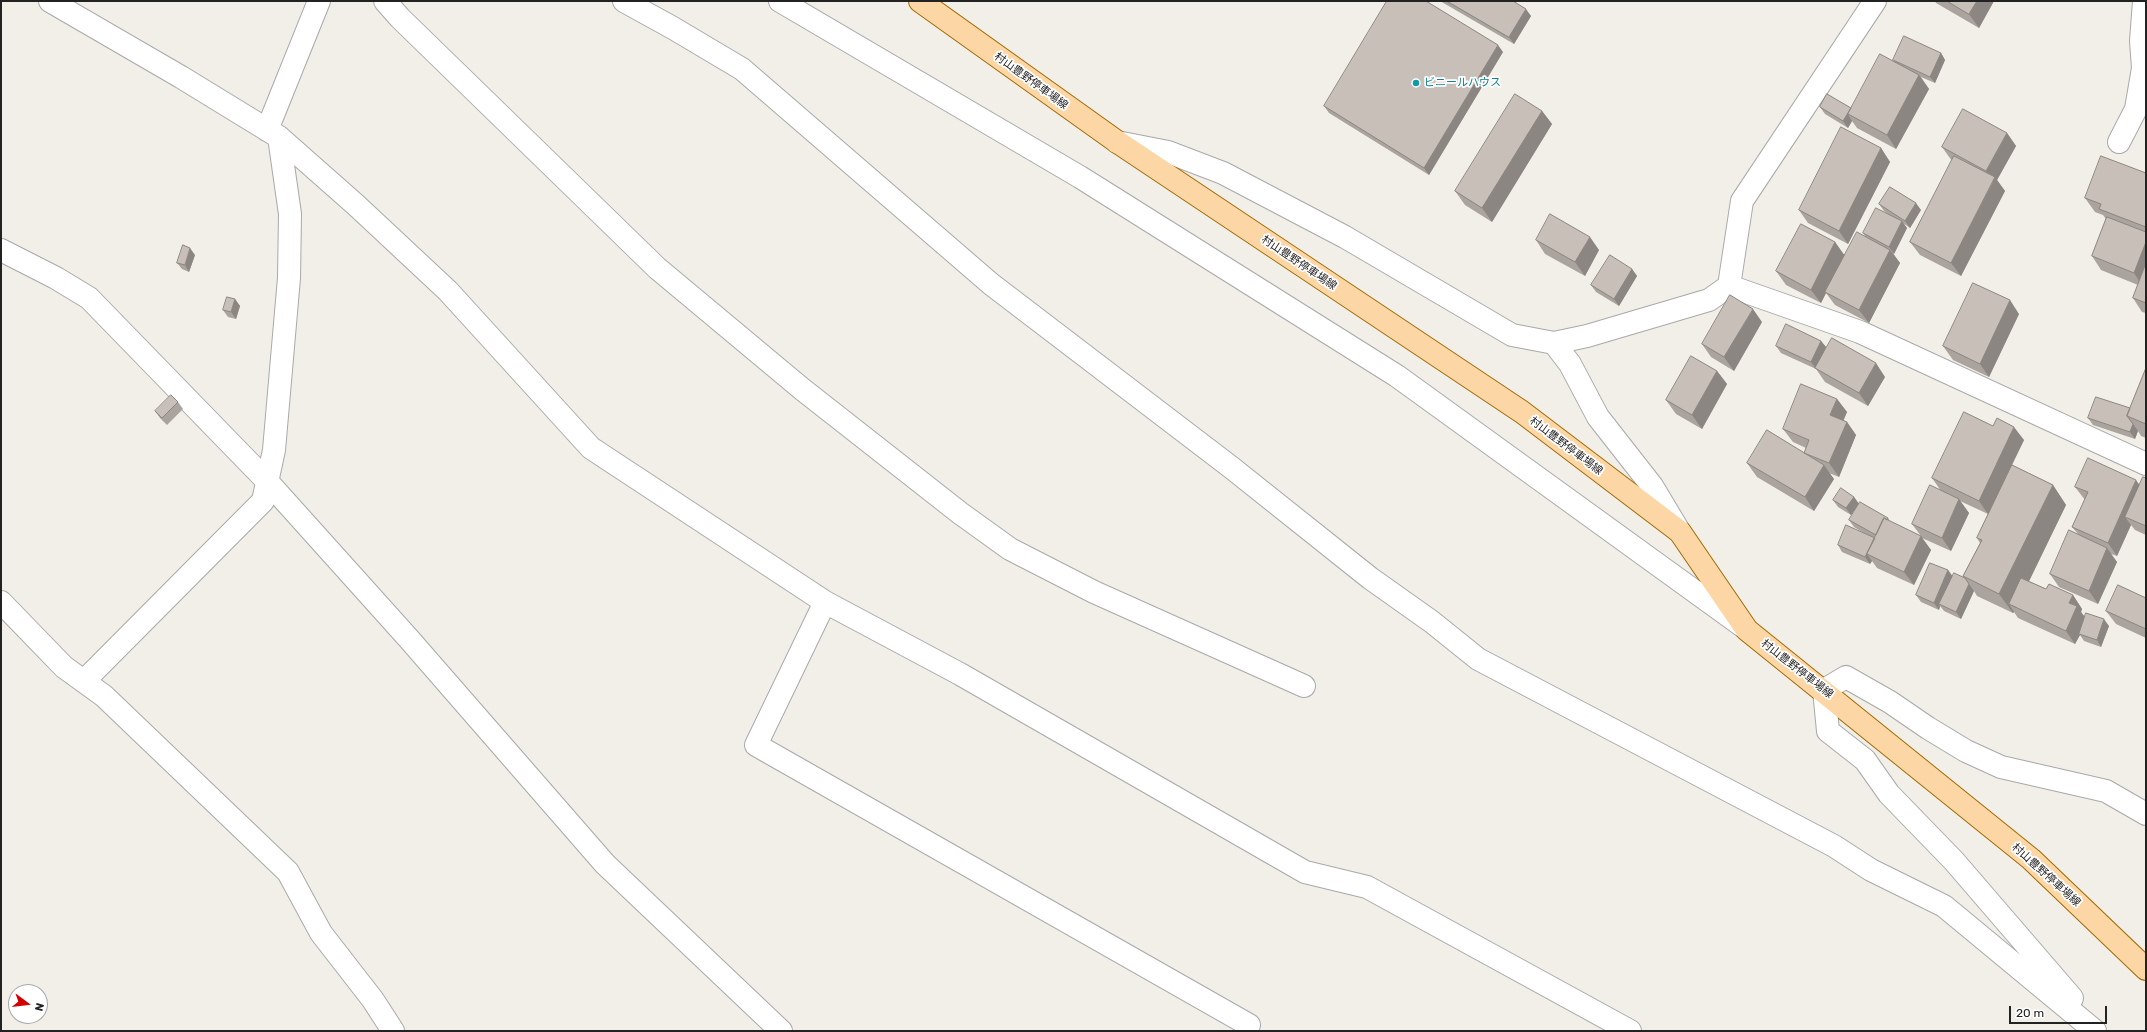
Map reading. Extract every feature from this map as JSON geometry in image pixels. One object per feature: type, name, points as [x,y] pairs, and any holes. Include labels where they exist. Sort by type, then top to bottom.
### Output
[{"type":"main road","name":"村山豊野停車場線","points":[[920,1],[1116,141],[1522,412],[1680,532],[1747,630],[1824,690],[2030,858],[2146,969]]},
{"type":"street","points":[[50,1],[181,77],[273,133],[356,204],[448,291],[590,448],[825,602],[960,674],[1305,872],[1367,887],[1630,1031]]},
{"type":"street","points":[[84,681],[263,501],[274,450],[289,278],[290,214],[273,133],[319,1]]},
{"type":"street","points":[[385,1],[400,18],[657,268],[802,389],[960,513],[1010,549],[1094,592],[1304,686]]},
{"type":"street","points":[[624,1],[742,69],[991,284],[1232,468],[1370,578],[1432,622],[1478,659],[1834,846],[1871,870],[1944,906],[2095,1031]]},
{"type":"street","points":[[780,1],[1080,177],[1397,376],[1747,630]]},
{"type":"street","points":[[1116,141],[1168,152],[1223,173],[1345,237],[1512,335],[1554,343],[1594,334],[1709,300],[1729,286],[1742,201],[1875,1]]},
{"type":"street","points":[[2119,142],[2136,109],[2143,68],[2141,41],[2144,1]]},
{"type":"street","points":[[1,250],[56,278],[89,298],[268,481],[605,864],[780,1031]]},
{"type":"street","points":[[1729,286],[1860,332],[2146,464]]},
{"type":"street","points":[[1554,343],[1570,364],[1598,417],[1652,486],[1680,532]]},
{"type":"street","points":[[1,602],[64,667],[104,696],[288,872],[321,933],[373,1000],[394,1031]]},
{"type":"street","points":[[825,602],[756,745],[1249,1025]]},
{"type":"street","points":[[2100,1031],[1954,861],[1889,794],[1865,760],[1828,731],[1824,690],[1846,677],[1890,702],[1928,728],[1966,750],[2001,767],[2106,791],[2146,814]]},
{"type":"building","name":"ビニールハウス","points":[[1387,1],[1426,1],[1498,45],[1424,168],[1324,106]]},
{"type":"building","points":[[1447,1],[1513,1],[1526,9],[1509,37]]},
{"type":"building","points":[[1947,1],[1977,1],[1969,14]]},
{"type":"building","points":[[1904,36],[1941,53],[1930,77],[1893,60]]},
{"type":"building","points":[[1880,54],[1919,75],[1887,135],[1848,114]]},
{"type":"building","points":[[1515,94],[1542,111],[1482,208],[1455,191]]},
{"type":"building","points":[[1827,94],[1851,108],[1843,121],[1820,107]]},
{"type":"building","points":[[1963,109],[2007,133],[1986,171],[1942,147]]},
{"type":"building","points":[[1841,127],[1881,148],[1839,231],[1799,210]]},
{"type":"building","points":[[1954,156],[1995,177],[1951,263],[1910,242]]},
{"type":"building","points":[[2101,156],[2146,173],[2146,227],[2099,209],[2101,204],[2085,198]]},
{"type":"building","points":[[1890,187],[1916,203],[1905,221],[1879,204]]},
{"type":"building","points":[[1876,208],[1902,221],[1889,247],[1863,233]]},
{"type":"building","points":[[1550,214],[1590,237],[1575,262],[1536,240]]},
{"type":"building","points":[[2107,217],[2146,232],[2146,242],[2134,273],[2092,256]]},
{"type":"building","points":[[1801,224],[1835,242],[1811,290],[1776,271]]},
{"type":"building","points":[[1857,232],[1890,250],[1859,310],[1825,292]]},
{"type":"building","points":[[183,245],[190,248],[185,265],[177,263]]},
{"type":"building","points":[[1610,255],[1632,269],[1614,299],[1591,285]]},
{"type":"building","points":[[2146,263],[2146,303],[2133,298]]},
{"type":"building","points":[[1973,283],[2010,300],[1980,364],[1943,346]]},
{"type":"building","points":[[1730,295],[1753,309],[1724,357],[1702,344]]},
{"type":"building","points":[[227,297],[235,299],[231,312],[223,310]]},
{"type":"building","points":[[1786,324],[1821,341],[1811,362],[1776,346]]},
{"type":"building","points":[[1832,338],[1876,363],[1859,393],[1815,368]]},
{"type":"building","points":[[1691,356],[1717,371],[1692,415],[1666,400]]},
{"type":"building","points":[[2146,368],[2146,424],[2127,416]]},
{"type":"building","points":[[1801,384],[1837,399],[1830,415],[1847,422],[1829,463],[1804,453],[1809,440],[1783,429]]},
{"type":"building","points":[[171,395],[178,402],[162,418],[155,411]]},
{"type":"building","points":[[2096,397],[2130,408],[2127,416],[2133,424],[2130,432],[2088,418]]},
{"type":"building","points":[[1964,412],[1993,426],[1997,418],[2014,427],[1979,501],[1932,478]]},
{"type":"building","points":[[1767,430],[1824,465],[1805,497],[1747,463]]},
{"type":"building","points":[[2088,458],[2136,480],[2108,543],[2072,527],[2088,492],[2075,487]]},
{"type":"building","points":[[2012,465],[2053,485],[1999,594],[1963,576],[1982,540],[1977,538]]},
{"type":"building","points":[[2143,477],[2146,478],[2146,526],[2125,517]]},
{"type":"building","points":[[1930,485],[1959,499],[1942,538],[1912,524]]},
{"type":"building","points":[[1841,488],[1854,497],[1846,508],[1833,500]]},
{"type":"building","points":[[1860,502],[1888,518],[1887,520],[1884,518],[1876,535],[1849,520]]},
{"type":"building","points":[[1884,518],[1921,536],[1904,572],[1867,554]]},
{"type":"building","points":[[1846,525],[1875,538],[1865,557],[1838,545]]},
{"type":"building","points":[[2069,530],[2107,548],[2089,591],[2050,574]]},
{"type":"building","points":[[1930,563],[1948,570],[1934,603],[1916,595]]},
{"type":"building","points":[[1954,573],[1965,578],[1969,584],[1956,612],[1939,604]]},
{"type":"building","points":[[2021,578],[2046,589],[2049,584],[2073,595],[2069,603],[2077,606],[2066,631],[2009,604]]},
{"type":"building","points":[[2118,585],[2146,598],[2146,629],[2106,611]]},
{"type":"building","points":[[2086,613],[2104,619],[2097,640],[2079,634]]},
{"type":"place","name":"ビニールハウス","points":[[1416,83]]}]
